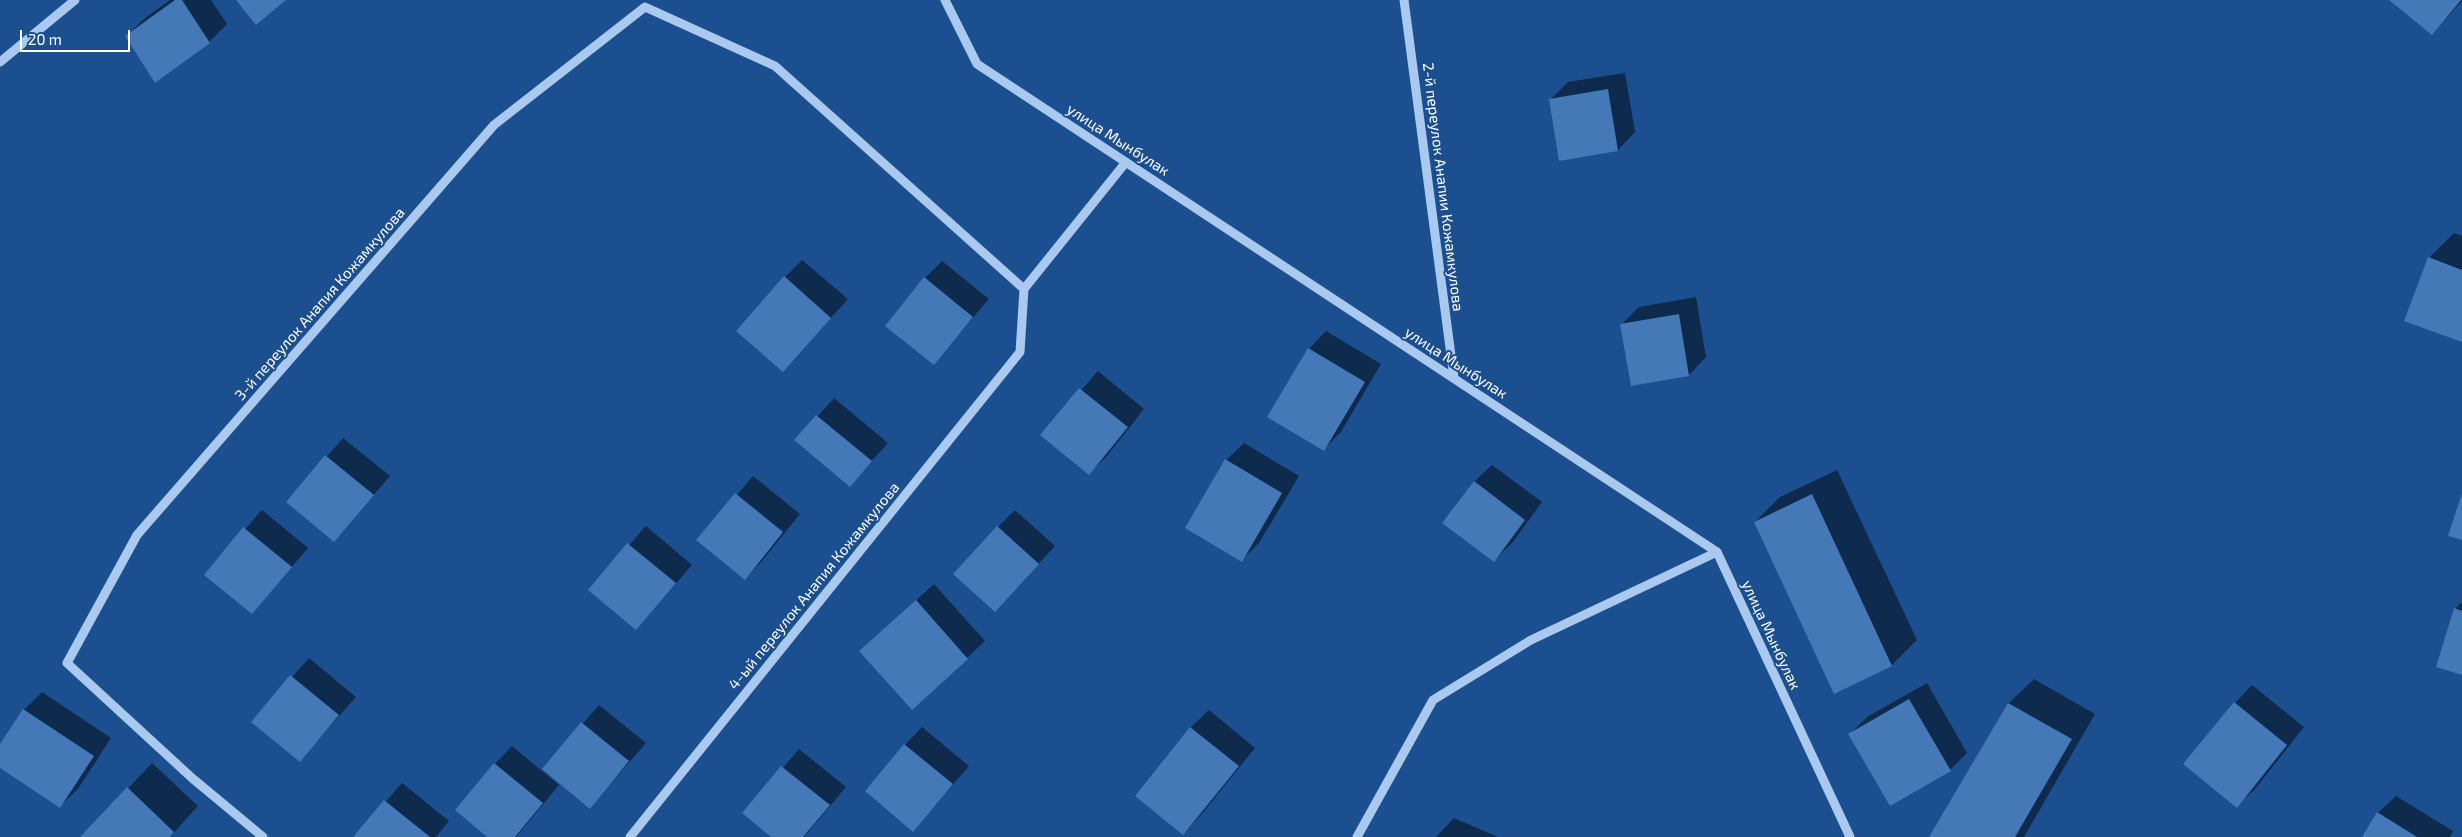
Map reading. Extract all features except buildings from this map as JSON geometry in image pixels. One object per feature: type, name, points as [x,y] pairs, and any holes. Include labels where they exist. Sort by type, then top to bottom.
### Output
[{"type":"street","points":[[0,62],[75,0]]},
{"type":"street","name":"улица Мынбулак","points":[[945,0],[977,64],[1717,552],[1850,837]]},
{"type":"street","name":"2-й переулок Анапии Кожамкулова","points":[[1404,0],[1454,378]]},
{"type":"street","name":"3-й переулок Анапия Кожамкулова","points":[[263,837],[192,778],[67,663],[137,535],[494,125],[645,7],[775,66],[1024,289]]},
{"type":"street","points":[[1024,289],[1126,162]]},
{"type":"street","name":"4-ый переулок Анапия Кожамкулова","points":[[630,837],[1020,352],[1024,289]]},
{"type":"street","points":[[1357,837],[1433,700],[1531,640],[1717,552]]}]
